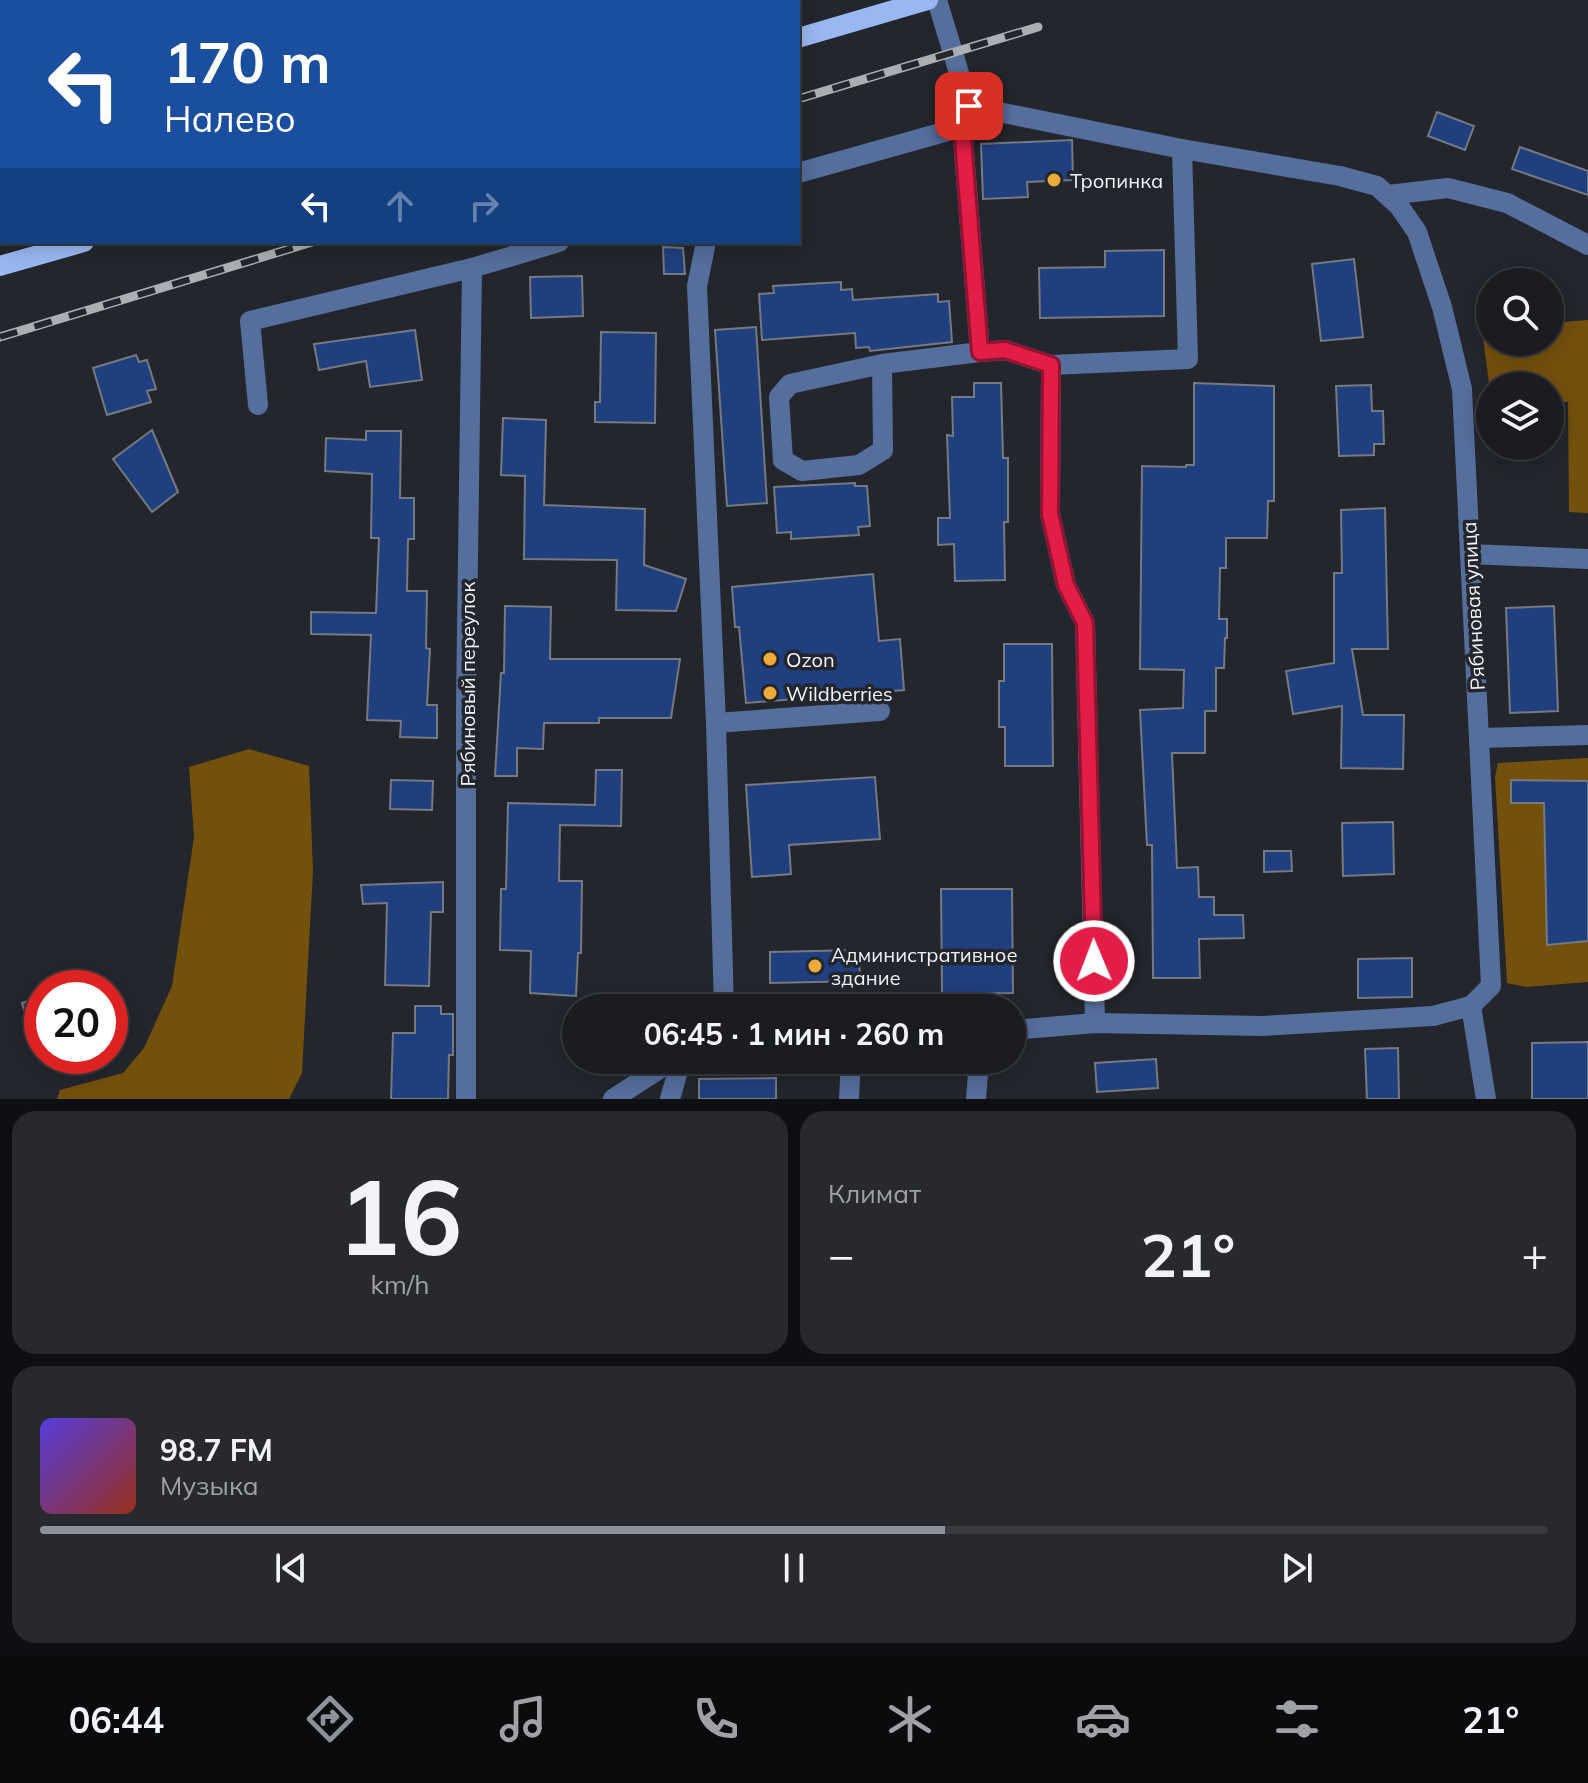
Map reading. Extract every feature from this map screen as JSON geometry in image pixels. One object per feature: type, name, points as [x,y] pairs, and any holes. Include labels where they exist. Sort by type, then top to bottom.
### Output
[{"type":"main road","points":[[878,15],[898,0]]},
{"type":"main road","points":[[800,37],[928,0]]},
{"type":"main road","points":[[0,266],[77,244]]},
{"type":"street","points":[[937,0],[969,106],[962,127],[980,352]]},
{"type":"street","points":[[969,106],[1182,149],[1340,176],[1377,186],[1388,195],[1448,188],[1507,203],[1588,245]]},
{"type":"street","points":[[800,172],[962,127]]},
{"type":"street","points":[[882,364],[883,450],[859,465],[802,471],[783,460],[779,397],[790,384],[882,364],[1005,350],[1051,365],[1188,359],[1182,149]]},
{"type":"street","name":"Рябиновая улица","points":[[1388,195],[1417,232],[1442,307],[1462,389],[1491,986],[1471,1006]]},
{"type":"street","points":[[258,405],[250,321],[472,268],[552,244]]},
{"type":"street","points":[[706,244],[697,286],[716,723],[724,994]]},
{"type":"street","name":"Рябиновый переулок","points":[[466,1099],[466,704],[472,268]]},
{"type":"street","points":[[1051,365],[1050,514],[1066,585],[1085,623],[1095,1023]]},
{"type":"street","points":[[1470,554],[1588,559]]},
{"type":"street","points":[[716,723],[880,711]]},
{"type":"street","points":[[1481,738],[1588,735]]},
{"type":"street","points":[[1026,1029],[1095,1023],[1262,1026],[1433,1016],[1471,1006],[1486,1099]]},
{"type":"street","points":[[613,1099],[650,1074]]},
{"type":"street","points":[[670,1099],[677,1074]]},
{"type":"street","points":[[849,1099],[850,1074]]},
{"type":"street","points":[[976,1099],[978,1074]]},
{"type":"shaded area","points":[[1588,320],[1588,513],[1569,512],[1568,402],[1564,402],[1564,372],[1488,372],[1485,356],[1564,356],[1564,322]]},
{"type":"shaded area","points":[[249,749],[309,766],[313,871],[302,1073],[289,1099],[57,1099],[60,1090],[128,1074],[128,1067],[144,1048],[172,986],[194,837],[189,767]]},
{"type":"shaded area","points":[[1588,758],[1588,982],[1526,987],[1507,983],[1495,777],[1498,763]]},
{"type":"building","points":[[1437,112],[1474,126],[1465,150],[1428,136]]},
{"type":"building","points":[[1072,140],[1073,180],[1027,182],[1028,197],[983,199],[981,144]]},
{"type":"building","points":[[1520,147],[1588,171],[1588,195],[1512,169]]},
{"type":"building","points":[[663,247],[683,248],[685,274],[664,274]]},
{"type":"building","points":[[1164,250],[1164,316],[1040,318],[1039,268],[1105,267],[1105,251]]},
{"type":"building","points":[[1354,259],[1363,337],[1321,341],[1312,264]]},
{"type":"building","points":[[582,276],[583,316],[531,318],[530,277]]},
{"type":"building","points":[[841,282],[841,290],[852,289],[853,300],[938,294],[938,302],[949,301],[952,342],[870,351],[869,347],[856,348],[855,333],[762,340],[759,294],[774,293],[773,286]]},
{"type":"building","points":[[756,327],[767,503],[727,506],[715,330]]},
{"type":"building","points":[[415,330],[422,380],[370,387],[366,361],[319,370],[314,344]]},
{"type":"building","points":[[601,332],[656,333],[655,423],[595,422],[595,402],[600,402]]},
{"type":"building","points":[[136,355],[139,362],[147,360],[156,389],[147,391],[151,402],[107,415],[93,368]]},
{"type":"building","points":[[974,383],[1001,383],[1003,458],[1008,458],[1008,522],[1004,522],[1005,580],[955,581],[954,544],[938,545],[938,518],[950,518],[947,435],[953,436],[952,397],[974,397]]},
{"type":"building","points":[[1194,383],[1274,386],[1274,501],[1268,501],[1267,538],[1226,538],[1226,568],[1220,568],[1219,619],[1227,619],[1227,638],[1224,668],[1216,668],[1216,711],[1205,711],[1205,753],[1172,753],[1177,868],[1198,867],[1199,897],[1214,897],[1214,915],[1243,915],[1244,938],[1199,939],[1200,978],[1153,978],[1152,845],[1147,845],[1140,710],[1183,708],[1184,670],[1140,669],[1142,466],[1194,465]]},
{"type":"building","points":[[1371,385],[1372,411],[1383,411],[1384,444],[1374,444],[1374,455],[1339,456],[1336,386]]},
{"type":"building","points":[[503,418],[546,420],[544,505],[645,509],[644,565],[686,579],[676,611],[616,610],[617,560],[524,559],[525,476],[501,475]]},
{"type":"building","points":[[152,430],[178,492],[152,512],[113,459]]},
{"type":"building","points":[[366,431],[401,431],[400,498],[414,498],[414,539],[408,539],[407,591],[427,591],[426,648],[430,649],[427,705],[437,705],[437,738],[400,737],[401,721],[367,720],[371,635],[311,634],[311,612],[376,613],[379,538],[371,538],[372,474],[325,471],[326,438],[366,440]]},
{"type":"building","points":[[855,483],[855,486],[867,486],[870,526],[858,527],[859,535],[791,539],[791,532],[777,533],[774,487]]},
{"type":"building","points":[[1385,508],[1388,649],[1352,649],[1363,715],[1404,715],[1403,769],[1341,768],[1342,706],[1293,714],[1286,671],[1334,663],[1334,573],[1342,573],[1341,510]]},
{"type":"building","points":[[873,574],[879,641],[900,639],[904,690],[746,703],[732,587]]},
{"type":"building","points":[[505,606],[551,607],[550,659],[680,659],[671,718],[599,718],[599,723],[544,723],[543,749],[517,748],[517,776],[495,776],[501,673],[504,673]]},
{"type":"building","points":[[1554,606],[1558,711],[1510,713],[1506,608]]},
{"type":"building","points":[[1004,644],[1052,644],[1053,766],[1005,766],[1005,727],[999,727],[999,681],[1004,681]]},
{"type":"building","points":[[596,770],[622,770],[621,826],[560,825],[559,881],[582,881],[581,953],[578,953],[576,994],[530,993],[531,951],[500,950],[501,889],[506,889],[508,803],[595,805]]},
{"type":"building","points":[[875,777],[880,839],[789,845],[791,874],[752,877],[746,785]]},
{"type":"building","points":[[391,780],[433,781],[432,810],[390,809]]},
{"type":"building","points":[[1511,780],[1588,781],[1588,941],[1547,945],[1544,803],[1511,803]]},
{"type":"building","points":[[1393,822],[1394,874],[1343,876],[1342,823]]},
{"type":"building","points":[[1264,851],[1291,851],[1292,871],[1264,872]]},
{"type":"building","points":[[443,882],[443,912],[431,912],[429,986],[385,985],[387,903],[363,904],[361,885]]},
{"type":"building","points":[[941,889],[1012,889],[1013,993],[942,994]]},
{"type":"building","name":"Административное здание","points":[[859,950],[860,981],[770,983],[770,952]]},
{"type":"building","points":[[1412,958],[1412,997],[1358,998],[1358,959]]},
{"type":"building","points":[[415,1006],[441,1006],[441,1014],[453,1014],[453,1055],[449,1055],[448,1099],[391,1099],[393,1033],[415,1033]]},
{"type":"building","points":[[1588,1042],[1588,1099],[1532,1099],[1532,1043]]},
{"type":"building","points":[[1398,1048],[1399,1099],[1367,1099],[1365,1049]]},
{"type":"building","points":[[1156,1059],[1158,1088],[1097,1092],[1095,1063]]},
{"type":"building","points":[[776,1078],[776,1099],[699,1099],[699,1079]]},
{"type":"railway","points":[[800,98],[1038,27]]},
{"type":"railway","points":[[0,337],[305,244]]},
{"type":"place","name":"Тропинка","points":[[1054,180]]},
{"type":"place","name":"Ozon","points":[[770,659]]},
{"type":"place","name":"Wildberries","points":[[770,693]]},
{"type":"place","name":"Административное здание","points":[[815,966]]},
{"type":"route","points":[[969,106],[962,127],[980,352],[1005,350],[1051,365],[1050,514],[1066,585],[1085,623],[1094,961]]}]
